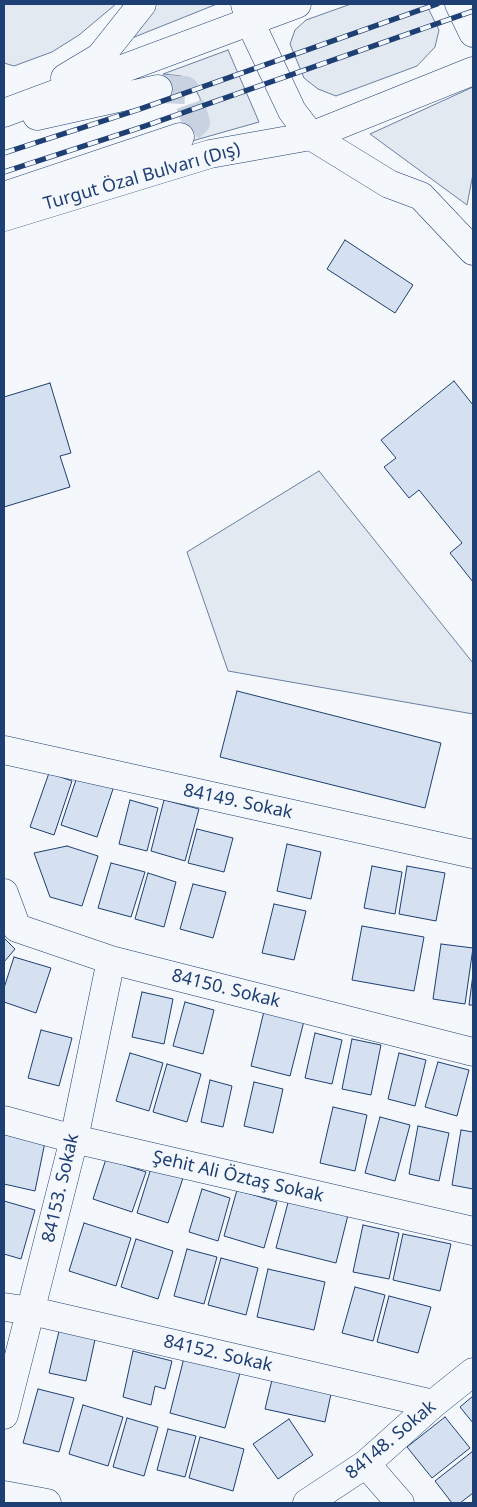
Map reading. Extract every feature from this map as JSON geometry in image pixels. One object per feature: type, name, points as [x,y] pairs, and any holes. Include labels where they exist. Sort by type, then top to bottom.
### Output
[{"type":"street","points":[[5,112],[100,57],[142,4]]},
{"type":"street","points":[[5,112],[247,13],[297,4]]},
{"type":"street","points":[[459,4],[473,33]]},
{"type":"street","points":[[247,13],[292,111],[311,136],[389,184],[421,196],[473,251]]},
{"type":"street","name":"Turgut Özal Bulvarı (Dış)","points":[[4,217],[210,154],[311,136],[473,72]]},
{"type":"street","points":[[5,112],[158,89]]},
{"type":"street","points":[[4,196],[180,137]]},
{"type":"street","name":"84149. Sokak","points":[[4,750],[473,854]]},
{"type":"street","name":"84150. Sokak","points":[[4,893],[17,928],[110,960],[473,1052]]},
{"type":"street","name":"84153. Sokak","points":[[4,1415],[32,1311],[74,1139],[110,960]]},
{"type":"street","name":"Şehit Ali Öztaş Sokak","points":[[4,1120],[74,1139],[473,1231]]},
{"type":"street","name":"84152. Sokak","points":[[4,1307],[32,1311],[433,1404]]},
{"type":"street","name":"84148. Sokak","points":[[307,1503],[366,1464],[433,1404],[473,1372]]},
{"type":"street","points":[[366,1464],[400,1503]]},
{"type":"street","points":[[4,1495],[47,1503]]},
{"type":"shaded area","points":[[4,4],[116,4],[79,35],[52,52],[14,66],[4,63]]},
{"type":"shaded area","points":[[154,4],[217,4],[132,38]]},
{"type":"shaded area","points":[[351,4],[426,4],[439,30],[435,47],[417,66],[336,96],[318,89],[304,78],[290,44],[295,30],[306,20]]},
{"type":"shaded area","points":[[228,50],[259,122],[185,143],[199,126],[202,117],[200,98],[192,83],[181,76],[163,74]]},
{"type":"shaded area","points":[[473,87],[473,174],[467,205],[370,134]]},
{"type":"shaded area","points":[[319,471],[473,663],[473,714],[228,671],[187,552]]},
{"type":"building","points":[[345,240],[413,285],[395,313],[327,269]]},
{"type":"building","points":[[454,381],[473,405],[473,582],[450,553],[462,543],[419,490],[409,498],[384,467],[396,458],[381,440]]},
{"type":"building","points":[[50,383],[71,453],[60,456],[70,487],[4,507],[4,397]]},
{"type":"building","points":[[237,691],[441,743],[425,808],[220,757]]},
{"type":"building","points":[[49,773],[72,781],[54,835],[30,827]]},
{"type":"building","points":[[78,774],[114,786],[97,837],[61,825]]},
{"type":"building","points":[[130,800],[158,808],[147,851],[119,844]]},
{"type":"building","points":[[164,800],[199,809],[185,861],[151,851]]},
{"type":"building","points":[[197,829],[233,838],[224,872],[188,863]]},
{"type":"building","points":[[287,844],[321,852],[311,899],[277,891]]},
{"type":"building","points":[[67,846],[98,856],[82,906],[50,897],[34,853]]},
{"type":"building","points":[[111,863],[145,872],[131,917],[98,908]]},
{"type":"building","points":[[372,866],[402,872],[395,914],[364,908]]},
{"type":"building","points":[[407,866],[445,873],[436,921],[399,914]]},
{"type":"building","points":[[148,873],[176,882],[164,927],[135,919]]},
{"type":"building","points":[[193,884],[226,892],[213,938],[180,929]]},
{"type":"building","points":[[274,904],[306,911],[294,960],[262,953]]},
{"type":"building","points":[[362,926],[424,937],[414,991],[352,980]]},
{"type":"building","points":[[4,938],[15,949],[4,962]]},
{"type":"building","points":[[441,944],[473,948],[465,1004],[433,999]]},
{"type":"building","points":[[14,957],[51,968],[36,1013],[4,1002],[4,988]]},
{"type":"building","points":[[473,974],[473,1005],[469,1005]]},
{"type":"building","points":[[142,992],[173,999],[164,1044],[132,1037]]},
{"type":"building","points":[[185,1002],[214,1010],[203,1054],[173,1046]]},
{"type":"building","points":[[264,1011],[304,1021],[290,1076],[251,1066]]},
{"type":"building","points":[[41,1030],[72,1038],[59,1086],[28,1078]]},
{"type":"building","points":[[315,1033],[342,1040],[332,1084],[305,1078]]},
{"type":"building","points":[[352,1039],[381,1045],[371,1095],[342,1089]]},
{"type":"building","points":[[130,1053],[163,1063],[149,1111],[116,1101]]},
{"type":"building","points":[[399,1053],[426,1060],[415,1106],[388,1099]]},
{"type":"building","points":[[438,1062],[469,1070],[457,1116],[425,1107]]},
{"type":"building","points":[[167,1064],[201,1074],[187,1122],[153,1112]]},
{"type":"building","points":[[210,1080],[232,1086],[223,1127],[201,1122]]},
{"type":"building","points":[[254,1082],[283,1089],[273,1133],[244,1126]]},
{"type":"building","points":[[333,1107],[367,1115],[355,1171],[320,1163]]},
{"type":"building","points":[[380,1117],[410,1125],[395,1181],[365,1173]]},
{"type":"building","points":[[418,1126],[449,1133],[439,1181],[409,1174]]},
{"type":"building","points":[[461,1130],[473,1132],[473,1189],[452,1185]]},
{"type":"building","points":[[4,1134],[45,1142],[35,1191],[4,1184]]},
{"type":"building","points":[[106,1159],[146,1172],[132,1212],[93,1199]]},
{"type":"building","points":[[152,1165],[184,1175],[168,1223],[137,1213]]},
{"type":"building","points":[[202,1189],[230,1198],[218,1241],[189,1232]]},
{"type":"building","points":[[237,1190],[277,1202],[264,1248],[224,1236]]},
{"type":"building","points":[[290,1195],[349,1211],[336,1263],[276,1248]]},
{"type":"building","points":[[4,1201],[35,1210],[21,1259],[4,1254]]},
{"type":"building","points":[[84,1223],[131,1238],[116,1286],[69,1271]]},
{"type":"building","points":[[363,1225],[399,1233],[389,1279],[353,1272]]},
{"type":"building","points":[[403,1234],[451,1244],[440,1291],[393,1280]]},
{"type":"building","points":[[136,1239],[173,1251],[158,1299],[121,1287]]},
{"type":"building","points":[[187,1249],[217,1257],[204,1304],[174,1296]]},
{"type":"building","points":[[221,1258],[258,1268],[246,1315],[208,1305]]},
{"type":"building","points":[[268,1269],[325,1282],[314,1330],[257,1317]]},
{"type":"building","points":[[355,1287],[385,1295],[373,1341],[342,1333]]},
{"type":"building","points":[[389,1296],[431,1307],[418,1353],[377,1342]]},
{"type":"building","points":[[60,1327],[96,1335],[86,1381],[49,1373]]},
{"type":"building","points":[[133,1351],[172,1361],[165,1389],[155,1386],[151,1405],[123,1397]]},
{"type":"building","points":[[184,1358],[240,1373],[225,1428],[170,1413]]},
{"type":"building","points":[[272,1380],[331,1394],[325,1422],[265,1409]]},
{"type":"building","points":[[38,1389],[74,1398],[59,1452],[23,1443]]},
{"type":"building","points":[[473,1396],[473,1423],[460,1407]]},
{"type":"building","points":[[83,1405],[123,1417],[108,1466],[69,1454]]},
{"type":"building","points":[[445,1417],[470,1448],[432,1478],[407,1447]]},
{"type":"building","points":[[127,1418],[158,1427],[144,1476],[113,1467]]},
{"type":"building","points":[[289,1419],[313,1455],[278,1479],[253,1444]]},
{"type":"building","points":[[168,1429],[196,1436],[185,1477],[157,1470]]},
{"type":"building","points":[[200,1437],[244,1449],[233,1491],[189,1478]]},
{"type":"building","points":[[473,1451],[473,1493],[460,1503],[452,1503],[435,1481]]},
{"type":"tunnel","points":[[158,89],[185,90],[196,122],[180,137]]},
{"type":"railway","points":[[4,153],[140,109],[437,4]]},
{"type":"railway","points":[[4,172],[145,126],[473,11]]}]
